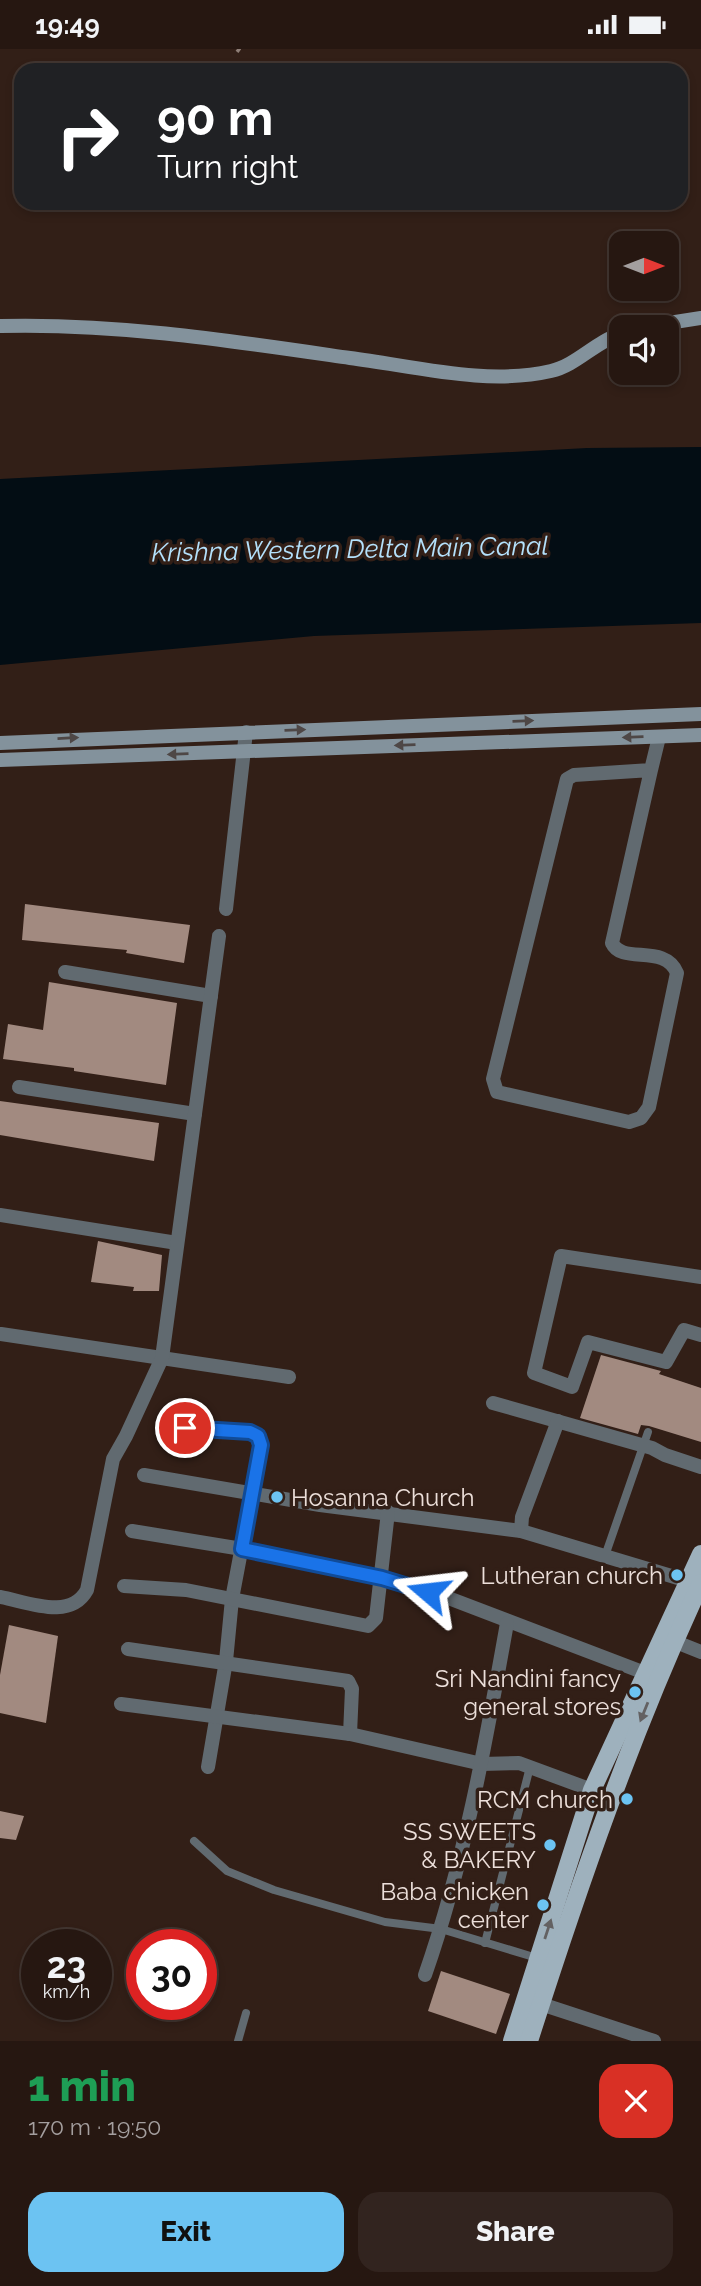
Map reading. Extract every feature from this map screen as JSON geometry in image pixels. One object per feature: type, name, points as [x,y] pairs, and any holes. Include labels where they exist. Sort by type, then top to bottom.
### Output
[{"type":"main road","points":[[679,321],[701,318]]},
{"type":"main road","points":[[0,325],[48,324],[176,333],[456,372],[510,376],[553,371],[609,341]]},
{"type":"main road","points":[[0,743],[701,714]]},
{"type":"main road","points":[[581,739],[582,718]]},
{"type":"main road","points":[[0,760],[701,735]]},
{"type":"main road","points":[[39,740],[40,758]]},
{"type":"main road","points":[[529,2041],[541,2004],[546,1961],[592,1790],[645,1673],[667,1639],[696,1583],[701,1554]]},
{"type":"main road","points":[[512,2041],[608,1802],[667,1639]]},
{"type":"street","points":[[226,909],[246,732]]},
{"type":"street","points":[[650,769],[574,775],[567,779],[493,1079],[497,1092],[629,1122],[641,1118],[649,1107],[677,973],[663,958],[621,951],[612,943],[659,737]]},
{"type":"street","points":[[0,1597],[67,1607],[82,1599],[90,1577],[113,1459],[162,1358],[219,936]]},
{"type":"street","points":[[65,972],[211,996]]},
{"type":"street","points":[[19,1087],[195,1114]]},
{"type":"street","points":[[0,1215],[177,1243]]},
{"type":"street","points":[[701,1277],[561,1256],[534,1373],[572,1387],[588,1342],[666,1362],[684,1330],[701,1335]]},
{"type":"street","points":[[1,1334],[289,1377]]},
{"type":"street","points":[[493,1403],[558,1421],[645,1439],[701,1467]]},
{"type":"street","points":[[521,1531],[522,1517],[558,1421]]},
{"type":"street","points":[[163,1427],[250,1432],[258,1436],[261,1445],[232,1599],[226,1661],[208,1767]]},
{"type":"street","points":[[144,1475],[521,1531],[696,1583]]},
{"type":"street","points":[[124,1586],[186,1590],[368,1626],[376,1618],[388,1512]]},
{"type":"street","points":[[132,1531],[242,1549],[382,1578],[451,1599],[507,1623],[645,1673]]},
{"type":"street","points":[[425,1975],[441,1929],[482,1764],[507,1623]]},
{"type":"street","points":[[667,1639],[701,1652]]},
{"type":"street","points":[[128,1649],[226,1661],[348,1681],[352,1689],[350,1734]]},
{"type":"street","points":[[121,1704],[215,1714],[350,1734],[482,1764],[531,1766],[592,1790]]},
{"type":"street","points":[[541,2004],[654,2041]]},
{"type":"lane","points":[[605,1556],[645,1439]]},
{"type":"lane","points":[[485,1943],[531,1766]]},
{"type":"lane","points":[[194,1841],[227,1871],[274,1890],[385,1922],[441,1929],[546,1961]]},
{"type":"lane","points":[[238,2041],[246,2013]]},
{"type":"water","name":"Krishna Western Delta Main Canal","points":[[701,447],[701,623],[314,636],[0,665],[0,479],[587,448]]},
{"type":"building","points":[[25,904],[190,925],[184,963],[126,953],[127,950],[22,940]]},
{"type":"building","points":[[49,982],[177,1003],[166,1085],[74,1071],[74,1068],[3,1059],[8,1024],[43,1030]]},
{"type":"building","points":[[0,1101],[159,1123],[154,1161],[0,1135]]},
{"type":"building","points":[[98,1241],[162,1255],[159,1291],[133,1291],[134,1287],[91,1282]]},
{"type":"building","points":[[601,1355],[661,1371],[659,1374],[701,1388],[701,1442],[649,1426],[641,1425],[638,1434],[580,1418]]},
{"type":"building","points":[[9,1625],[58,1636],[46,1723],[0,1713],[0,1675]]},
{"type":"building","points":[[0,1811],[24,1816],[16,1840],[0,1838]]},
{"type":"building","points":[[441,1971],[510,1994],[496,2034],[428,2011]]},
{"type":"railway","points":[[237,49],[241,52]]},
{"type":"place","name":"Hosanna Church","points":[[277,1497]]},
{"type":"place","name":"Lutheran church","points":[[677,1575]]},
{"type":"place","name":"Sri Nandini fancy general stores","points":[[635,1692]]},
{"type":"place","name":"RCM church","points":[[627,1799]]},
{"type":"place","name":"SS SWEETS & BAKERY","points":[[550,1845]]},
{"type":"place","name":"Baba chicken center","points":[[543,1905]]},
{"type":"route","points":[[185,1428],[250,1432],[258,1436],[261,1445],[242,1549],[382,1578],[428,1592]]}]
